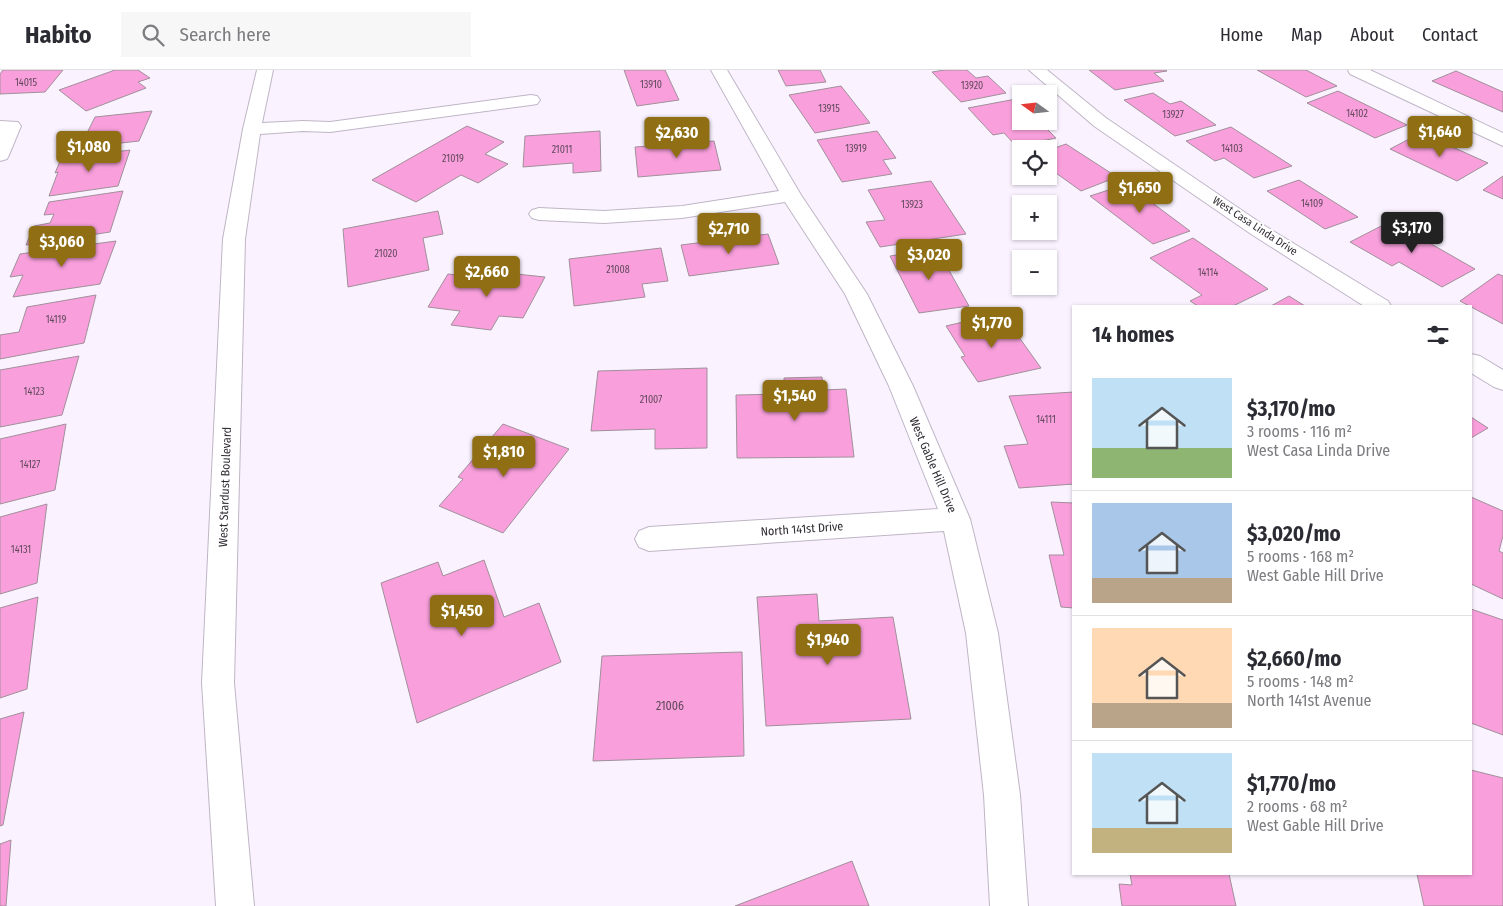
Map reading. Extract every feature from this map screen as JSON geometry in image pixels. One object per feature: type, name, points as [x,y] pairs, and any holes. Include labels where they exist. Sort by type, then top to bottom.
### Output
[{"type":"street","name":"West Stardust Boulevard","points":[[235,906],[218,683],[234,239],[252,129],[265,70]]},
{"type":"street","name":"West Gable Hill Drive","points":[[719,70],[791,195],[856,294],[901,386],[956,519],[982,633],[1002,795],[1009,906]]},
{"type":"street","name":"West Casa Linda Drive","points":[[1037,70],[1108,127],[1258,230],[1378,305]]},
{"type":"street","points":[[1356,70],[1503,140]]},
{"type":"street","points":[[252,129],[303,126],[330,127],[531,100]]},
{"type":"street","points":[[0,126],[12,126],[0,155]]},
{"type":"street","points":[[539,214],[604,217],[672,212],[791,195]]},
{"type":"street","points":[[1472,363],[1503,381]]},
{"type":"street","name":"North 141st Drive","points":[[649,538],[956,519]]},
{"type":"building","points":[[3,70],[63,70],[45,92],[0,94],[0,74]]},
{"type":"building","points":[[115,70],[138,70],[150,78],[138,82],[146,88],[86,111],[59,90]]},
{"type":"building","points":[[624,70],[665,70],[679,100],[637,106]]},
{"type":"building","points":[[778,70],[820,70],[826,82],[786,86]]},
{"type":"building","points":[[967,70],[976,78],[988,76],[1006,93],[961,102],[932,72]]},
{"type":"building","points":[[1089,70],[1167,71],[1154,73],[1164,81],[1115,90]]},
{"type":"building","points":[[1257,70],[1306,70],[1337,86],[1306,97]]},
{"type":"building","points":[[1456,71],[1503,92],[1503,112],[1432,81]]},
{"type":"building","points":[[841,86],[870,123],[815,133],[789,95]]},
{"type":"building","points":[[1338,91],[1407,125],[1375,138],[1307,103]]},
{"type":"building","points":[[1153,93],[1170,104],[1181,101],[1216,125],[1175,136],[1124,100]]},
{"type":"building","points":[[1012,100],[1012,130],[1048,130],[1056,138],[1046,140],[1012,140],[1012,142],[1004,133],[993,135],[968,108]]},
{"type":"building","points":[[152,111],[139,141],[58,150],[66,136],[87,133],[95,117]]},
{"type":"building","points":[[467,126],[504,142],[485,154],[508,164],[478,183],[461,175],[416,202],[372,180]]},
{"type":"building","points":[[1231,127],[1292,166],[1254,178],[1224,158],[1215,161],[1186,141]]},
{"type":"building","points":[[600,131],[601,171],[573,173],[573,163],[523,167],[525,136]]},
{"type":"building","points":[[877,131],[896,158],[883,160],[892,174],[842,182],[817,140]]},
{"type":"building","points":[[1415,136],[1441,148],[1448,145],[1488,163],[1457,181],[1390,149]]},
{"type":"building","points":[[714,141],[721,170],[638,177],[635,147]]},
{"type":"building","points":[[1066,144],[1117,177],[1081,191],[1057,174],[1057,147]]},
{"type":"building","points":[[130,150],[118,186],[49,196],[61,159]]},
{"type":"building","points":[[1503,176],[1503,199],[1483,190]]},
{"type":"building","points":[[1299,180],[1358,217],[1325,229],[1267,191]]},
{"type":"building","points":[[931,181],[966,234],[880,247],[866,222],[885,220],[868,190]]},
{"type":"building","points":[[1127,184],[1190,231],[1153,244],[1090,196]]},
{"type":"building","points":[[123,191],[110,232],[26,245],[34,226],[50,223],[54,214],[44,215],[49,202]]},
{"type":"building","points":[[438,211],[443,234],[423,238],[429,270],[348,287],[343,229]]},
{"type":"building","points":[[1391,221],[1475,269],[1442,287],[1399,262],[1392,266],[1350,242]]},
{"type":"building","points":[[768,234],[779,264],[689,276],[681,245]]},
{"type":"building","points":[[1193,238],[1268,289],[1235,305],[1196,305],[1190,301],[1202,295],[1150,258]]},
{"type":"building","points":[[116,241],[100,284],[13,297],[23,275],[10,277],[20,254]]},
{"type":"building","points":[[661,248],[668,281],[642,284],[645,297],[574,306],[569,259]]},
{"type":"building","points":[[937,249],[969,306],[919,313],[890,256]]},
{"type":"building","points":[[497,272],[545,277],[523,318],[499,316],[491,330],[451,325],[460,311],[428,307],[448,274],[493,279]]},
{"type":"building","points":[[1498,274],[1503,276],[1503,324],[1472,307],[1472,305],[1460,301]]},
{"type":"building","points":[[96,295],[84,343],[0,359],[0,335],[19,332],[27,307]]},
{"type":"building","points":[[1289,296],[1303,305],[1273,305]]},
{"type":"building","points":[[976,319],[980,325],[1006,319],[1041,368],[978,382],[961,357],[965,356],[946,326]]},
{"type":"building","points":[[79,356],[62,415],[0,427],[0,370]]},
{"type":"building","points":[[707,368],[707,448],[655,449],[655,429],[591,431],[598,371]]},
{"type":"building","points":[[822,377],[823,390],[846,389],[854,457],[737,458],[736,395],[785,394],[784,378]]},
{"type":"building","points":[[1072,392],[1072,484],[1019,488],[1004,446],[1028,444],[1009,396]]},
{"type":"building","points":[[1472,418],[1488,428],[1472,437]]},
{"type":"building","points":[[66,424],[55,490],[0,504],[0,439]]},
{"type":"building","points":[[503,424],[569,449],[503,533],[439,506],[463,479],[458,477]]},
{"type":"building","points":[[1472,497],[1503,511],[1503,536],[1499,551],[1503,553],[1503,599],[1472,584]]},
{"type":"building","points":[[1051,502],[1072,503],[1072,608],[1061,607],[1049,555],[1064,555]]},
{"type":"building","points":[[47,504],[37,583],[0,594],[0,517]]},
{"type":"building","points":[[484,560],[504,617],[539,603],[561,662],[417,723],[381,583],[438,562],[443,576]]},
{"type":"building","points":[[817,594],[819,621],[893,617],[911,719],[766,726],[757,597]]},
{"type":"building","points":[[38,597],[27,689],[0,698],[0,608]]},
{"type":"building","points":[[1472,609],[1503,620],[1503,735],[1472,723]]},
{"type":"building","points":[[742,652],[744,756],[593,761],[602,656]]},
{"type":"building","points":[[24,712],[3,825],[0,826],[0,719]]},
{"type":"building","points":[[1472,770],[1503,778],[1503,906],[1424,906],[1417,875],[1472,875]]},
{"type":"building","points":[[11,840],[6,906],[0,906],[0,844]]},
{"type":"building","points":[[852,861],[869,906],[735,906]]},
{"type":"building","points":[[1130,875],[1229,875],[1236,906],[1122,906],[1119,884],[1132,885]]}]
